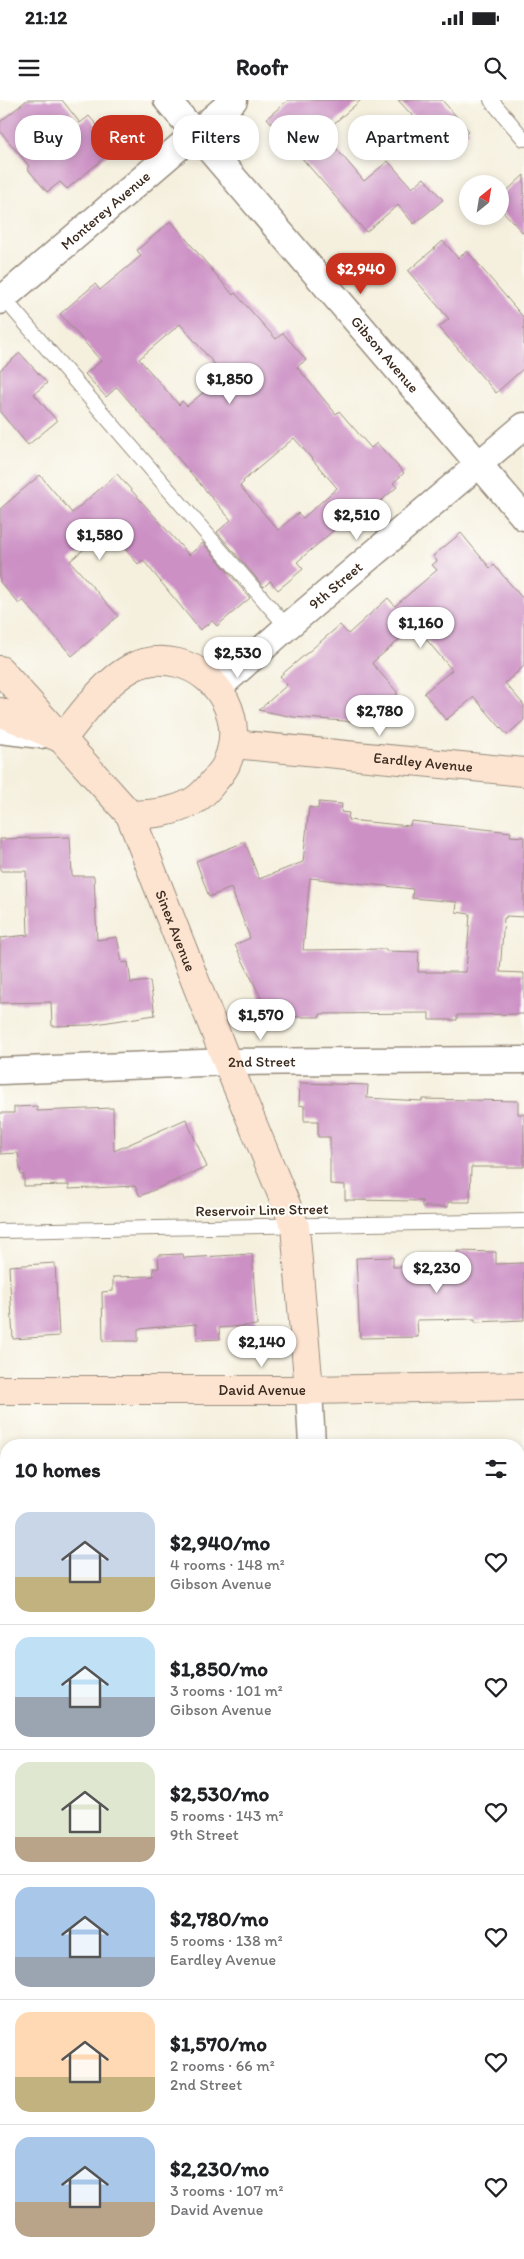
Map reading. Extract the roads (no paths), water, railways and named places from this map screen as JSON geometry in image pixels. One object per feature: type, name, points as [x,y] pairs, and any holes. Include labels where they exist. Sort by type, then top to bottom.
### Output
[{"type":"street","name":"Gibson Avenue","points":[[167,100],[180,115]]},
{"type":"street","name":"Monterey Avenue","points":[[217,115],[234,100]]},
{"type":"street","name":"Monterey Avenue","points":[[1,297],[173,152]]},
{"type":"street","name":"Gibson Avenue","points":[[219,160],[524,517]]},
{"type":"street","name":"9th Street","points":[[218,688],[524,426]]},
{"type":"street","points":[[62,739],[107,686],[130,669],[147,661],[168,661],[186,665],[205,675],[218,688],[228,704],[232,723],[233,744],[227,764],[207,790],[194,801],[177,809],[154,814],[130,815]]},
{"type":"street","name":"Sinex Avenue","points":[[0,670],[130,815],[227,1062],[295,1226],[309,1390]]},
{"type":"street","points":[[0,712],[62,739]]},
{"type":"street","points":[[0,730],[62,739]]},
{"type":"street","name":"Eardley Avenue","points":[[233,744],[524,772]]},
{"type":"street","name":"2nd Street","points":[[0,1070],[227,1062],[524,1060]]},
{"type":"street","name":"David Avenue","points":[[0,1390],[309,1390],[524,1386]]},
{"type":"street","points":[[309,1390],[312,1439]]},
{"type":"lane","points":[[491,100],[524,139]]},
{"type":"lane","points":[[1,297],[287,627]]},
{"type":"lane","name":"Reservoir Line Street","points":[[0,1231],[524,1221]]}]
